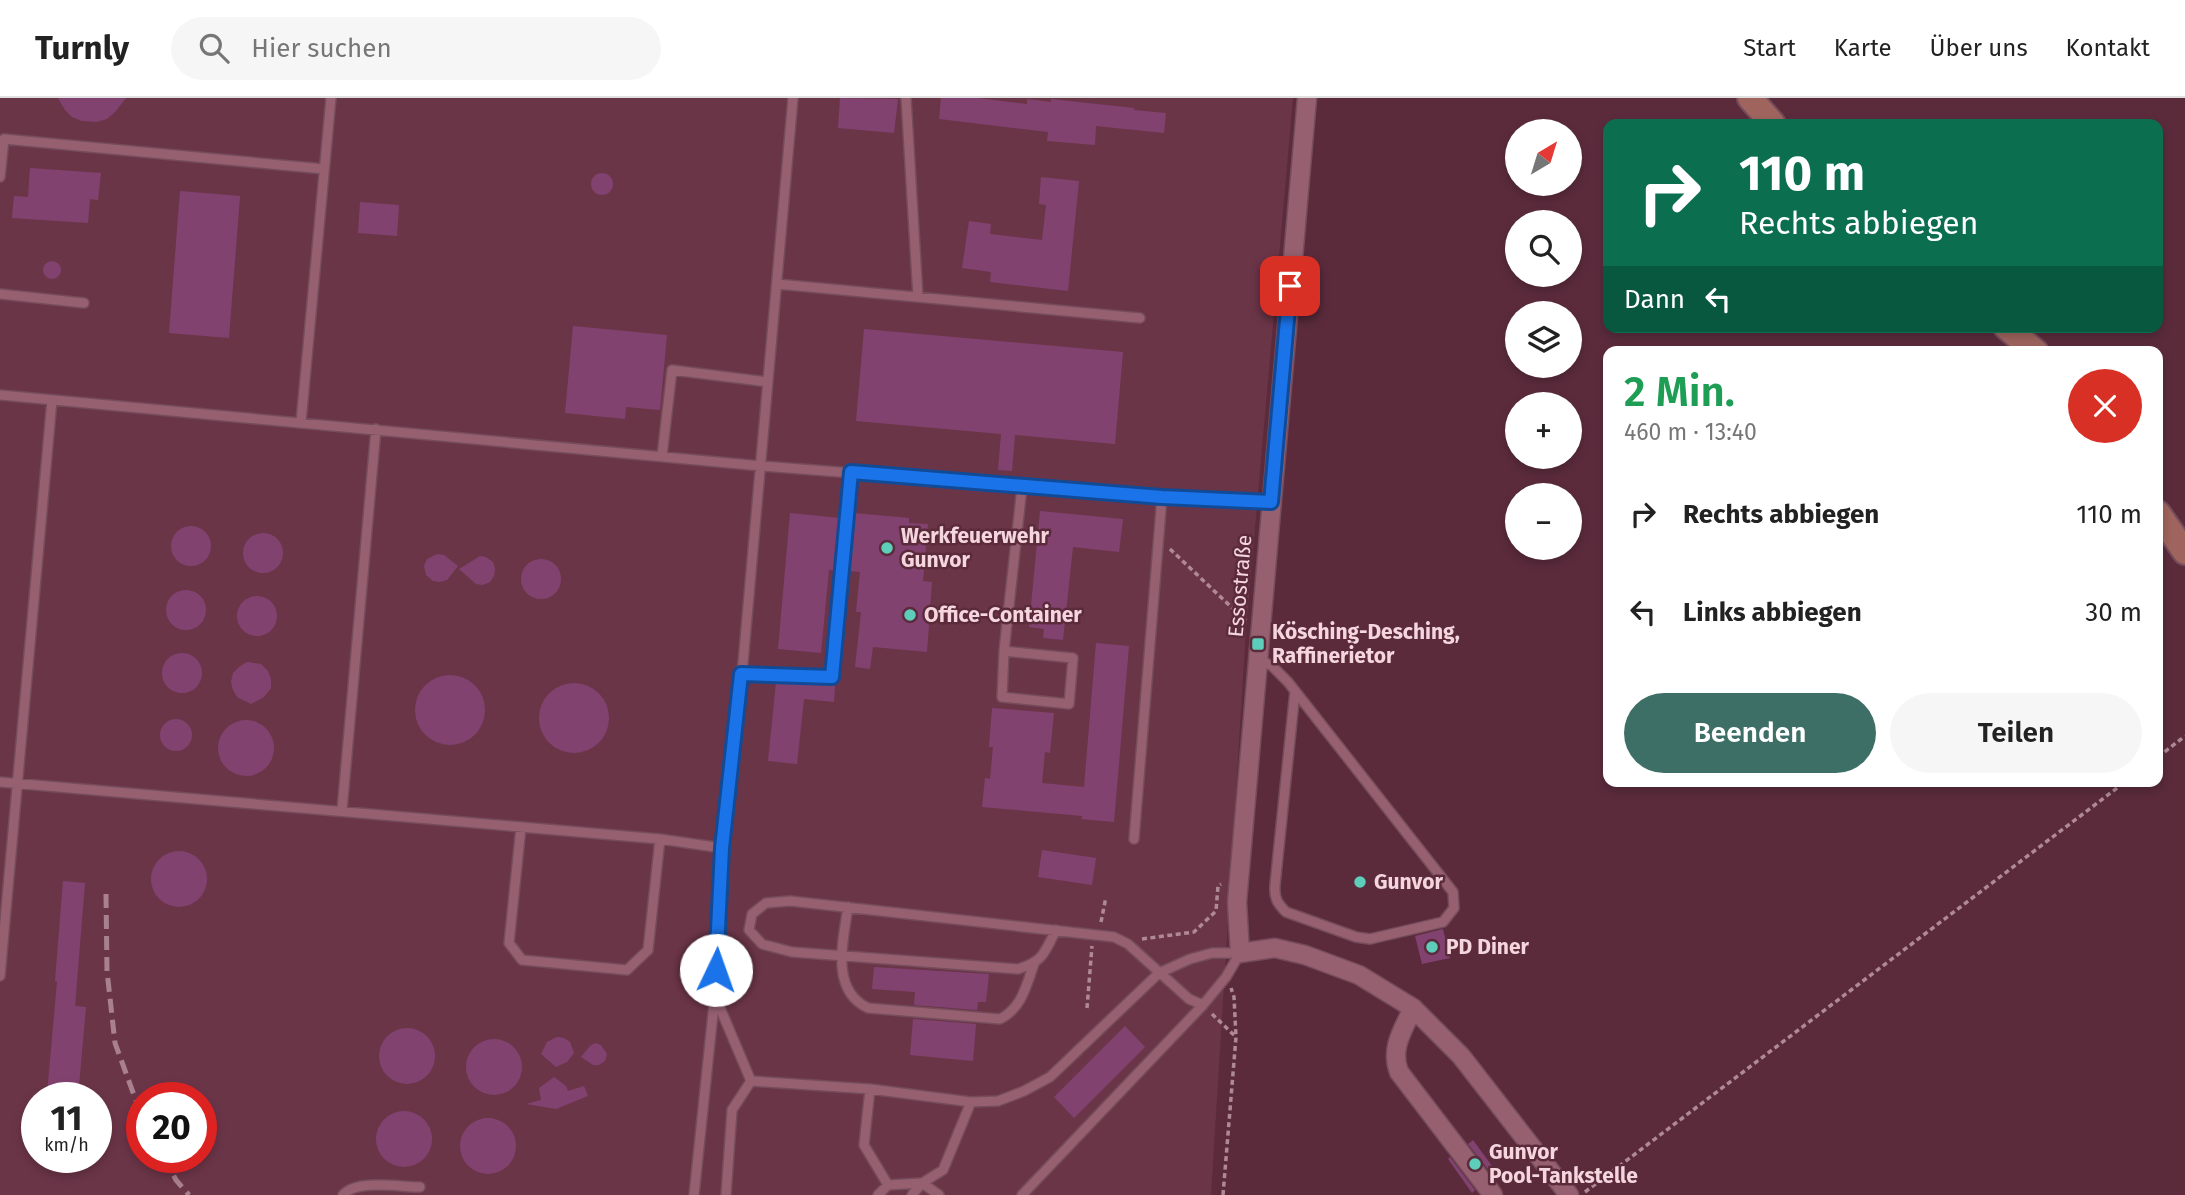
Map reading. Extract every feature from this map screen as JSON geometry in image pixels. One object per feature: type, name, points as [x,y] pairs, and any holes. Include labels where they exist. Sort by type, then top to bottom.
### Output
[{"type":"street","name":"Essostraße","points":[[1240,953],[1237,902],[1307,98]]},
{"type":"street","points":[[1750,98],[1769,119]]},
{"type":"street","points":[[2013,333],[2029,346]]},
{"type":"street","points":[[2163,520],[2185,552]]},
{"type":"street","points":[[1240,953],[1275,948],[1305,955],[1359,975],[1413,1009],[1461,1056],[1569,1195]]},
{"type":"street","points":[[1413,1009],[1395,1048],[1395,1063],[1399,1072],[1493,1195]]},
{"type":"lane","points":[[301,422],[331,98]]},
{"type":"lane","points":[[694,1195],[715,994],[722,848],[761,466],[793,98]]},
{"type":"lane","points":[[906,98],[918,297]]},
{"type":"lane","points":[[0,177],[2,139],[324,169]]},
{"type":"lane","points":[[778,284],[1140,318]]},
{"type":"lane","points":[[0,295],[84,303]]},
{"type":"lane","points":[[662,456],[672,370],[768,382]]},
{"type":"lane","points":[[0,395],[761,466],[1162,497],[1271,502]]},
{"type":"lane","points":[[0,976],[52,400]]},
{"type":"lane","points":[[342,810],[376,429]]},
{"type":"lane","points":[[741,674],[832,677],[851,472]]},
{"type":"lane","points":[[1004,651],[1073,658],[1069,704],[1002,696],[1004,651],[1022,487]]},
{"type":"lane","points":[[1134,839],[1162,497]]},
{"type":"lane","points":[[1257,658],[1272,666],[1295,691],[1453,892],[1454,908],[1443,922],[1370,939],[1356,937],[1286,912],[1278,905],[1274,896],[1295,691]]},
{"type":"lane","points":[[0,782],[660,839],[722,848]]},
{"type":"lane","points":[[521,827],[509,943],[522,960],[627,970],[648,950],[660,839]]},
{"type":"lane","points":[[1034,964],[1018,969],[782,949],[762,944],[749,930],[752,914],[766,903],[790,901],[1114,937],[1128,944],[1189,999],[1203,1005]]},
{"type":"lane","points":[[848,907],[841,955],[847,989],[856,1002],[868,1008],[1000,1019],[1012,1013],[1020,1002],[1034,964],[1056,930]]},
{"type":"lane","points":[[751,1081],[870,1088],[971,1102],[998,1101],[1050,1077],[1159,974],[1191,959],[1212,953],[1240,953]]},
{"type":"lane","points":[[1022,1195],[1203,1005],[1226,977],[1240,953]]},
{"type":"lane","points":[[715,994],[751,1081]]},
{"type":"lane","points":[[726,1195],[732,1110],[751,1081]]},
{"type":"lane","points":[[870,1088],[864,1145],[888,1185]]},
{"type":"lane","points":[[912,1195],[922,1183],[943,1170],[971,1102]]},
{"type":"lane","points":[[878,1195],[888,1185],[922,1183],[939,1195]]},
{"type":"lane","points":[[343,1195],[354,1187],[366,1185],[421,1187]]},
{"type":"path","points":[[1158,538],[1259,634]]},
{"type":"path","points":[[2163,753],[2185,736]]},
{"type":"path","points":[[1581,1195],[2117,787]]},
{"type":"path","points":[[1128,944],[1194,932],[1216,911],[1218,886],[1240,869]]},
{"type":"path","points":[[1087,1008],[1091,947],[1106,897]]},
{"type":"path","points":[[1223,1195],[1236,1037],[1234,997],[1226,977]]},
{"type":"shaded area","points":[[0,98],[1293,98],[1246,629],[1211,1195],[0,1195]]},
{"type":"building","points":[[58,98],[126,98],[107,119],[96,122],[72,117]]},
{"type":"building","points":[[840,98],[898,99],[894,133],[838,128]]},
{"type":"building","points":[[941,98],[977,98],[1027,104],[1027,99],[1051,102],[1051,99],[1166,113],[1164,133],[1096,126],[1095,145],[1047,141],[1048,132],[939,119]]},
{"type":"building","points":[[30,168],[101,173],[98,200],[90,199],[88,223],[12,218],[14,196],[28,197]]},
{"type":"building","points":[[602,173],[610,176],[613,184],[610,192],[602,195],[594,192],[591,184],[594,176]]},
{"type":"building","points":[[1041,177],[1079,181],[1068,291],[990,282],[991,272],[962,268],[969,221],[991,224],[990,234],[1042,240],[1046,205],[1039,204]]},
{"type":"building","points":[[180,191],[240,196],[229,338],[169,333]]},
{"type":"building","points":[[360,202],[399,205],[397,236],[358,233]]},
{"type":"building","points":[[52,261],[58,264],[61,270],[58,276],[52,279],[46,276],[43,270],[46,264]]},
{"type":"building","points":[[573,326],[667,335],[660,410],[626,407],[625,419],[565,413]]},
{"type":"building","points":[[864,329],[1123,352],[1115,444],[1015,435],[1012,471],[998,470],[1001,434],[856,421]]},
{"type":"building","points":[[1040,511],[1123,519],[1119,552],[1073,547],[1063,640],[1043,638],[1044,629],[1029,627]]},
{"type":"building","points":[[790,513],[840,518],[835,570],[829,570],[821,653],[778,649]]},
{"type":"building","points":[[854,513],[909,518],[909,523],[928,524],[923,581],[932,582],[927,652],[873,647],[870,669],[855,667],[861,612],[856,612],[860,572],[849,571]]},
{"type":"building","points":[[191,526],[205,532],[211,546],[205,560],[191,566],[177,560],[171,546],[177,532]]},
{"type":"building","points":[[263,533],[277,539],[283,553],[277,567],[263,573],[249,567],[243,553],[249,539]]},
{"type":"building","points":[[437,554],[444,555],[458,566],[447,580],[440,582],[433,581],[426,575],[424,566],[427,559]]},
{"type":"building","points":[[480,556],[493,562],[495,569],[490,582],[483,585],[476,584],[459,569]]},
{"type":"building","points":[[541,559],[555,565],[561,579],[555,593],[541,599],[527,593],[521,579],[527,565]]},
{"type":"building","points":[[186,590],[200,596],[206,610],[200,624],[186,630],[172,624],[166,610],[172,596]]},
{"type":"building","points":[[257,596],[271,602],[277,616],[271,630],[257,636],[243,630],[237,616],[243,602]]},
{"type":"building","points":[[1096,643],[1129,646],[1114,822],[1081,819],[1082,816],[982,807],[985,778],[990,779],[992,708],[1054,713],[1050,753],[1045,752],[1042,783],[1084,787]]},
{"type":"building","points":[[182,653],[196,659],[202,673],[196,687],[182,693],[168,687],[162,673],[168,659]]},
{"type":"building","points":[[247,662],[261,664],[271,679],[271,688],[264,697],[251,704],[237,697],[231,682],[233,673]]},
{"type":"building","points":[[450,675],[475,685],[485,710],[475,735],[450,745],[425,735],[415,710],[425,685]]},
{"type":"building","points":[[776,682],[835,686],[834,702],[804,699],[797,764],[768,761]]},
{"type":"building","points":[[574,683],[599,693],[609,718],[599,743],[574,753],[549,743],[539,718],[549,693]]},
{"type":"building","points":[[176,719],[187,724],[192,735],[187,746],[176,751],[165,746],[160,735],[165,724]]},
{"type":"building","points":[[246,720],[261,725],[269,733],[274,748],[269,763],[261,771],[246,776],[231,771],[223,763],[218,748],[223,733],[231,725]]},
{"type":"building","points":[[1042,850],[1096,858],[1092,885],[1038,877]]},
{"type":"building","points":[[179,851],[194,856],[202,864],[207,879],[202,894],[194,902],[179,907],[164,902],[156,894],[151,879],[156,864],[164,856]]},
{"type":"building","points":[[63,881],[85,883],[75,1006],[86,1007],[79,1082],[48,1082]]},
{"type":"building","name":"PD Diner","points":[[1443,929],[1450,958],[1422,964],[1415,936]]},
{"type":"building","points":[[874,967],[989,974],[986,1002],[978,1002],[977,1010],[914,1005],[915,992],[872,989]]},
{"type":"building","points":[[913,1019],[976,1024],[973,1061],[910,1055]]},
{"type":"building","points":[[1125,1026],[1145,1047],[1074,1118],[1054,1097]]},
{"type":"building","points":[[407,1028],[422,1033],[430,1041],[435,1056],[430,1071],[422,1079],[407,1084],[392,1079],[384,1071],[379,1056],[384,1041],[392,1033]]},
{"type":"building","points":[[557,1037],[570,1042],[574,1053],[567,1062],[556,1067],[541,1054],[547,1042]]},
{"type":"building","points":[[494,1039],[509,1044],[517,1052],[522,1067],[517,1082],[509,1090],[494,1095],[479,1090],[471,1082],[466,1067],[471,1052],[479,1044]]},
{"type":"building","points":[[595,1043],[601,1045],[607,1054],[605,1061],[599,1065],[593,1065],[581,1057]]},
{"type":"building","points":[[554,1077],[566,1086],[568,1091],[584,1086],[588,1096],[556,1109],[526,1104],[541,1100],[539,1088]]},
{"type":"building","points":[[404,1111],[419,1116],[427,1124],[432,1139],[427,1154],[419,1162],[404,1167],[389,1162],[381,1154],[376,1139],[381,1124],[389,1116]]},
{"type":"building","points":[[488,1118],[503,1123],[511,1131],[516,1146],[511,1161],[503,1169],[488,1174],[473,1169],[465,1161],[460,1146],[465,1131],[473,1123]]},
{"type":"building","points":[[1473,1140],[1498,1174],[1494,1177],[1468,1144]]},
{"type":"building","points":[[1450,1157],[1475,1190],[1472,1193],[1448,1159]]},
{"type":"railway","points":[[106,894],[107,971],[115,1043],[129,1082]]},
{"type":"railway","points":[[172,1173],[189,1195]]},
{"type":"place","name":"Werkfeuerwehr Gunvor","points":[[887,548]]},
{"type":"place","name":"Office-Container","points":[[910,615]]},
{"type":"place","name":"Kösching-Desching, Raffinerietor","points":[[1258,644]]},
{"type":"place","name":"Gunvor","points":[[1360,882]]},
{"type":"place","name":"PD Diner","points":[[1432,947]]},
{"type":"place","name":"Gunvor Pool-Tankstelle","points":[[1475,1164]]},
{"type":"route","points":[[716,970],[722,848],[741,674],[832,677],[851,472],[1022,487],[1271,502],[1290,286]]}]
